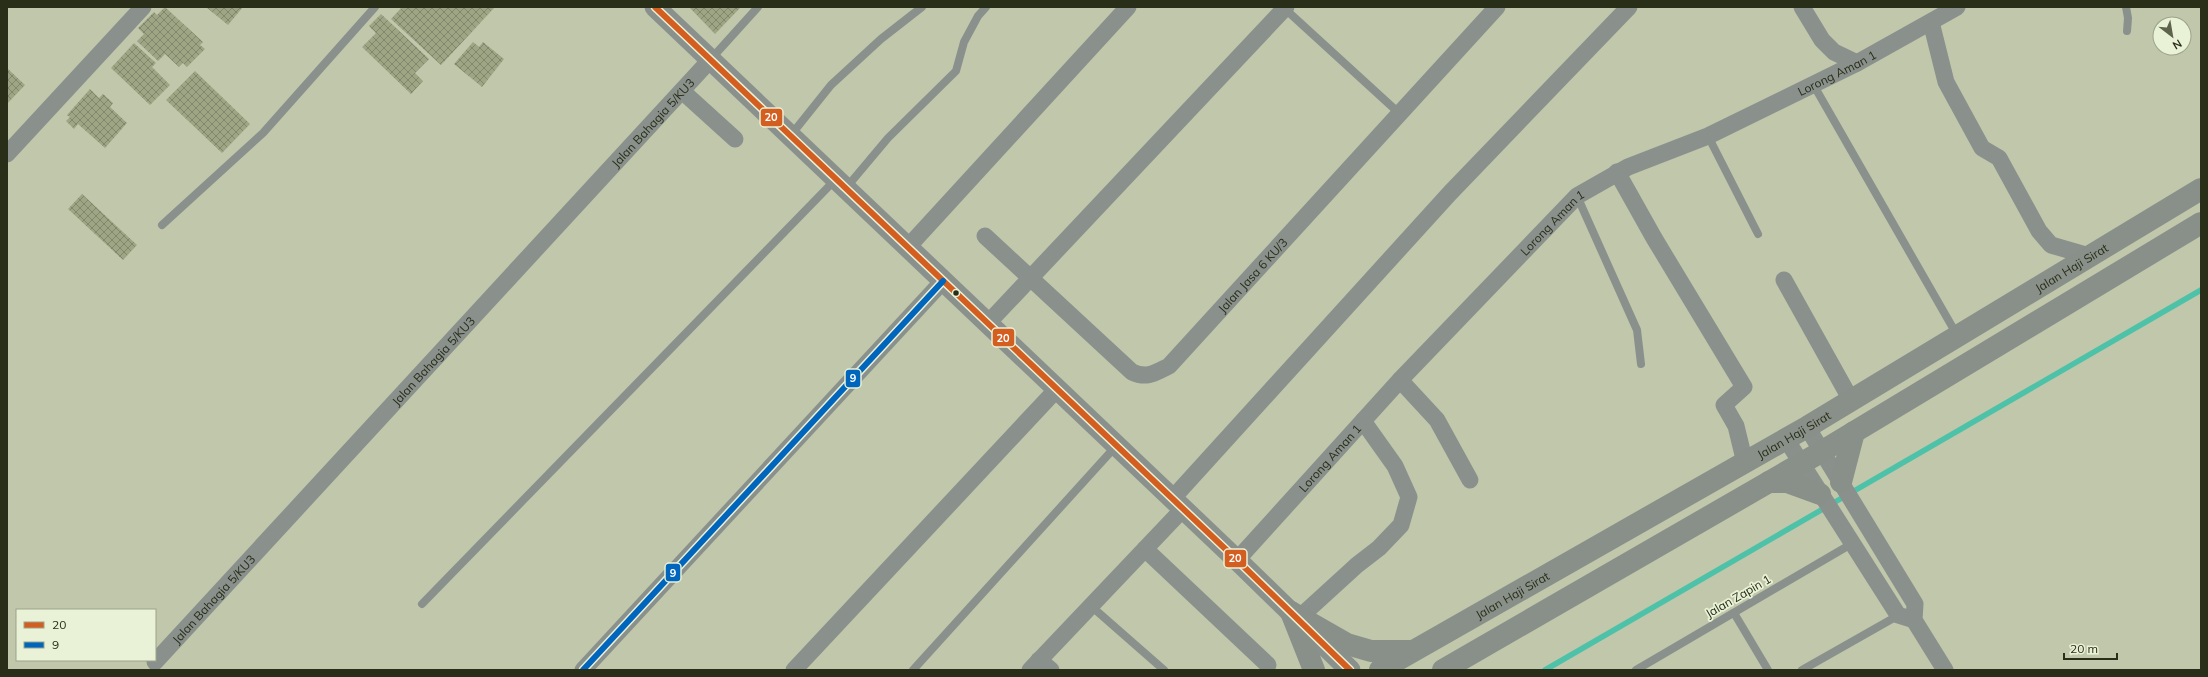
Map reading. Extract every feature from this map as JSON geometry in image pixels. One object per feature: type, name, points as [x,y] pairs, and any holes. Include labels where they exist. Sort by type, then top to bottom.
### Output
[{"type":"main road","name":"Jalan Haji Sirat","points":[[1380,670],[1807,427],[2201,189]]},
{"type":"main road","points":[[1443,670],[1801,464],[2201,223]]},
{"type":"main road","points":[[1842,484],[1854,432]]},
{"type":"main road","points":[[1769,482],[1787,482],[1822,496]]},
{"type":"main road","points":[[1296,614],[1347,644],[1371,651],[1414,651]]},
{"type":"main road","points":[[1296,614],[1314,670]]},
{"type":"street","points":[[7,154],[143,7]]},
{"type":"street","points":[[656,7],[1237,560],[1296,614],[1350,670]]},
{"type":"street","points":[[908,247],[1128,7]]},
{"type":"street","name":"Jalan Jasa 6 KU/3","points":[[985,236],[1132,372],[1141,376],[1155,373],[1169,366],[1497,7]]},
{"type":"street","points":[[1040,667],[1091,606],[1145,549],[1178,504],[1445,199],[1629,7]]},
{"type":"street","points":[[1802,7],[1822,40],[1834,52],[1857,63]]},
{"type":"street","name":"Lorong Aman 1","points":[[1237,560],[1400,380],[1577,196],[1617,172],[1708,136],[1857,63],[1957,7]]},
{"type":"street","points":[[988,323],[1285,8]]},
{"type":"street","points":[[1931,22],[1946,82],[1982,148],[1999,158],[2039,231],[2051,245],[2089,256]]},
{"type":"street","name":"Jalan Bahagia 5/KU3","points":[[156,661],[712,59]]},
{"type":"street","points":[[682,91],[735,139]]},
{"type":"street","points":[[1617,172],[1654,238],[1744,387],[1724,406],[1736,426],[1745,463]]},
{"type":"street","points":[[583,670],[943,280]]},
{"type":"street","points":[[1784,280],[1851,400]]},
{"type":"street","points":[[1400,380],[1437,420],[1470,480]]},
{"type":"street","points":[[794,670],[1057,389]]},
{"type":"street","points":[[1296,614],[1379,548],[1401,525],[1409,497],[1395,466],[1363,421]]},
{"type":"street","points":[[1807,427],[1821,452],[1862,516],[1945,670]]},
{"type":"street","points":[[1786,439],[1898,615],[1915,612]]},
{"type":"street","points":[[1145,549],[1268,665]]},
{"type":"lane","points":[[162,225],[263,134],[375,7]]},
{"type":"lane","points":[[712,59],[758,7]]},
{"type":"lane","points":[[791,135],[831,85],[881,39],[922,7]]},
{"type":"lane","points":[[422,604],[842,183],[956,71],[964,42],[978,16],[986,7]]},
{"type":"lane","points":[[2126,7],[2128,18],[2127,31]]},
{"type":"lane","points":[[1285,8],[1400,114]]},
{"type":"lane","points":[[1812,84],[1957,336]]},
{"type":"lane","points":[[1708,136],[1758,234]]},
{"type":"lane","points":[[1577,196],[1637,330],[1641,364]]},
{"type":"lane","points":[[913,670],[1116,445]]},
{"type":"lane","name":"Jalan Zapin 1","points":[[1636,670],[1853,543]]},
{"type":"lane","points":[[1091,606],[1164,670]]},
{"type":"lane","points":[[1734,613],[1768,670]]},
{"type":"lane","points":[[1802,670],[1898,615]]},
{"type":"building","points":[[165,7],[203,42],[200,45],[205,49],[187,67],[183,63],[179,67],[165,54],[158,61],[137,41],[144,34],[138,28],[154,12],[157,15]]},
{"type":"building","points":[[206,7],[243,7],[228,25]]},
{"type":"building","points":[[402,7],[495,7],[441,65],[391,19]]},
{"type":"building","points":[[689,7],[739,7],[740,8],[715,34]]},
{"type":"building","points":[[381,14],[429,59],[415,73],[423,81],[411,94],[362,47],[376,33],[369,26]]},
{"type":"building","points":[[473,42],[479,47],[483,42],[504,59],[482,87],[454,64]]},
{"type":"building","points":[[134,43],[156,63],[152,67],[170,85],[150,105],[111,68]]},
{"type":"building","points":[[7,68],[25,85],[7,104]]},
{"type":"building","points":[[195,71],[250,124],[222,153],[166,100]]},
{"type":"building","points":[[90,89],[99,98],[103,94],[113,103],[110,107],[127,123],[105,148],[78,124],[74,129],[66,121],[70,117],[67,115]]},
{"type":"building","points":[[82,194],[137,245],[123,260],[68,209]]},
{"type":"waterway","points":[[1545,670],[2201,290]]},
{"type":"transit line","name":"20","points":[[655,7],[1237,560],[1350,670]]},
{"type":"transit line","name":"9","points":[[583,670],[943,281]]}]
